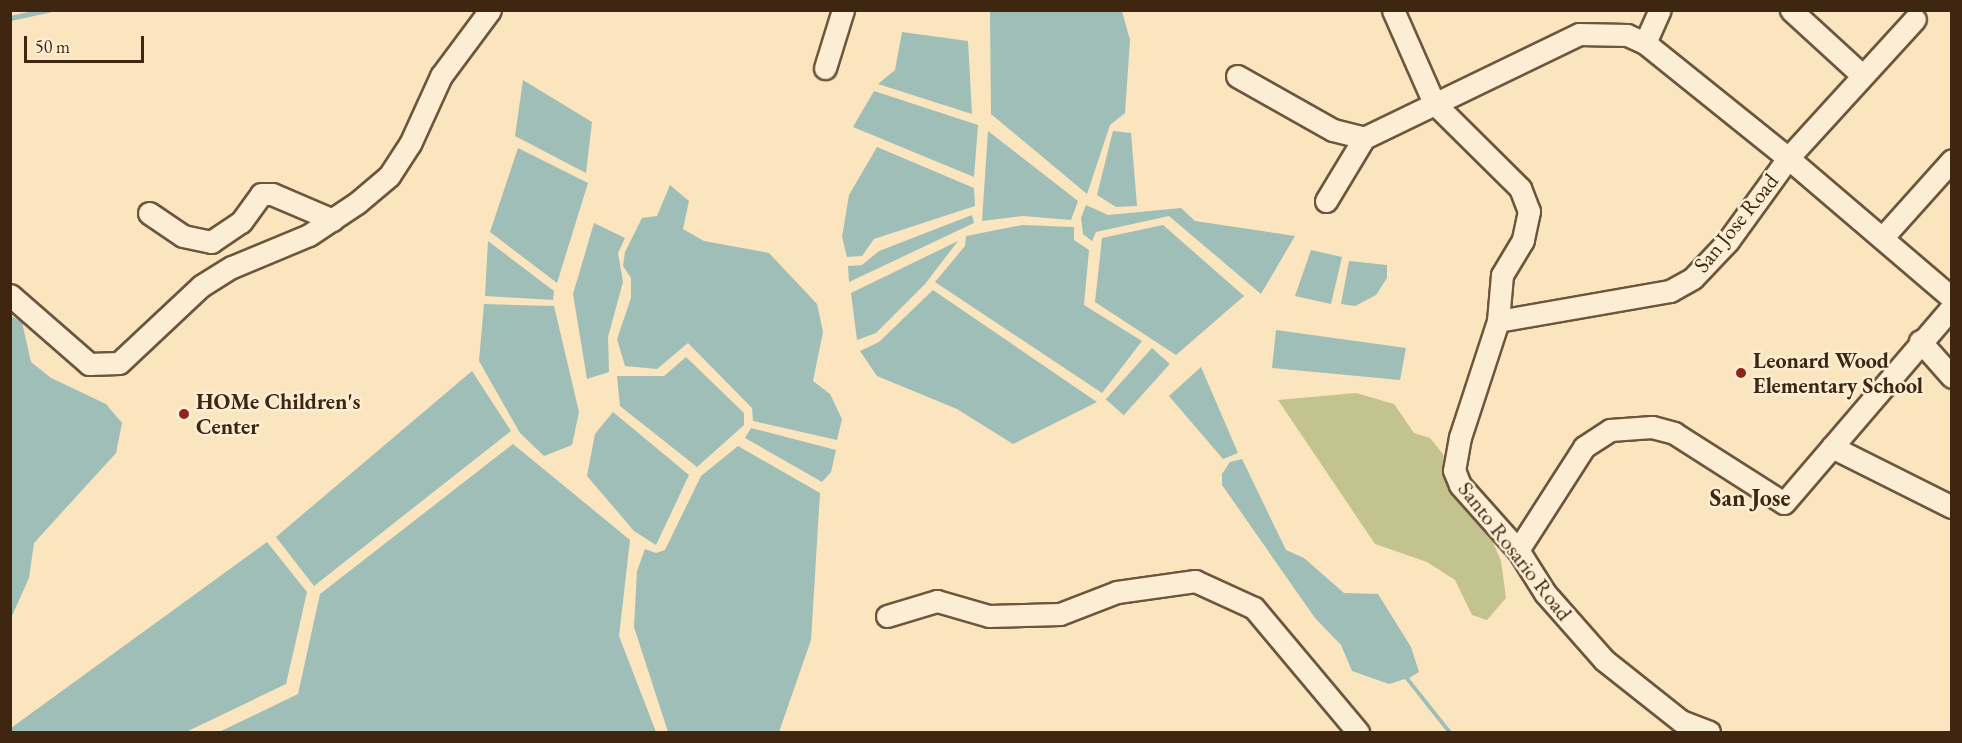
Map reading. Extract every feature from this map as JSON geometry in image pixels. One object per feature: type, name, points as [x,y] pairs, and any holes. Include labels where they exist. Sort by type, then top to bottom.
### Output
[{"type":"street","points":[[10,296],[88,364],[119,363],[201,286],[333,220],[389,176],[410,144],[441,76],[490,10]]},
{"type":"street","points":[[1393,10],[1434,103]]},
{"type":"street","points":[[1645,43],[1660,10]]},
{"type":"street","points":[[1791,10],[1862,75]]},
{"type":"street","points":[[825,68],[841,11]]},
{"type":"street","name":"San Jose Road","points":[[1498,321],[1670,291],[1693,278],[1728,241],[1788,158],[1915,19]]},
{"type":"street","points":[[1326,201],[1364,138],[1579,34],[1628,35],[1645,43],[1788,158],[1952,298]]},
{"type":"street","points":[[1237,76],[1333,130],[1364,138]]},
{"type":"street","name":"Santo Rosario Road","points":[[1434,103],[1520,188],[1529,211],[1523,240],[1502,275],[1498,321],[1460,437],[1454,470],[1460,485],[1518,550],[1545,593],[1604,660],[1681,721],[1709,732]]},
{"type":"street","points":[[1883,237],[1952,160]]},
{"type":"street","points":[[150,213],[183,236],[211,242],[242,222],[261,194],[272,194],[333,220]]},
{"type":"street","points":[[1518,550],[1584,447],[1610,430],[1652,427],[1674,433],[1784,503],[1920,341],[1952,307]]},
{"type":"street","points":[[1920,341],[1952,377]]},
{"type":"street","points":[[1832,447],[1952,507]]},
{"type":"street","points":[[887,616],[937,601],[989,616],[1060,614],[1117,592],[1195,581],[1254,608],[1358,732]]},
{"type":"green space","points":[[1356,393],[1394,404],[1414,433],[1430,438],[1443,454],[1457,496],[1483,519],[1501,561],[1506,598],[1487,620],[1472,615],[1455,580],[1427,562],[1375,544],[1278,400]]},
{"type":"water","points":[[990,11],[1122,11],[1130,40],[1125,113],[1110,125],[1087,194],[991,114]]},
{"type":"water","points":[[902,32],[968,41],[972,114],[878,84],[895,70]]},
{"type":"water","points":[[523,80],[592,122],[586,173],[515,136]]},
{"type":"water","points":[[874,91],[978,125],[974,177],[853,127]]},
{"type":"water","points":[[988,131],[1078,201],[1071,220],[1023,216],[982,221]]},
{"type":"water","points":[[1113,131],[1131,133],[1137,206],[1116,207],[1097,195]]},
{"type":"water","points":[[877,147],[974,188],[975,206],[874,239],[862,256],[847,257],[842,237],[849,195]]},
{"type":"water","points":[[518,148],[588,183],[557,283],[490,232]]},
{"type":"water","points":[[670,185],[689,201],[683,229],[704,241],[769,253],[817,304],[823,332],[813,381],[830,394],[842,419],[837,440],[753,421],[752,408],[688,343],[657,369],[625,366],[617,339],[631,298],[631,278],[623,266],[625,252],[642,218],[657,216]]},
{"type":"water","points":[[1086,205],[1108,215],[1181,208],[1195,221],[1295,236],[1261,294],[1169,216],[1096,232],[1092,241],[1083,234],[1081,218]]},
{"type":"water","points":[[972,215],[974,223],[849,282],[848,266],[862,265],[879,251]]},
{"type":"water","points":[[594,223],[625,238],[618,253],[623,282],[608,337],[609,372],[587,379],[573,294]]},
{"type":"water","points":[[1022,225],[1074,227],[1074,240],[1089,250],[1084,305],[1142,341],[1102,393],[935,282],[965,246],[966,236]]},
{"type":"water","points":[[1163,225],[1244,296],[1176,355],[1095,302],[1102,238]]},
{"type":"water","points":[[488,241],[554,291],[553,300],[485,296]]},
{"type":"water","points":[[958,241],[925,284],[876,333],[857,340],[851,293]]},
{"type":"water","points":[[1311,250],[1342,257],[1331,304],[1295,296]]},
{"type":"water","points":[[1349,261],[1387,265],[1387,278],[1376,295],[1355,306],[1341,304]]},
{"type":"water","points":[[933,290],[1097,402],[1013,444],[957,409],[877,376],[860,351],[879,342]]},
{"type":"water","points":[[484,304],[554,306],[579,412],[572,445],[544,456],[520,433],[479,361]]},
{"type":"water","points":[[11,316],[22,322],[31,362],[51,378],[106,404],[122,423],[116,453],[34,543],[29,578],[11,618]]},
{"type":"water","points":[[1276,330],[1406,348],[1400,380],[1272,368]]},
{"type":"water","points":[[1152,348],[1170,364],[1124,415],[1106,399]]},
{"type":"water","points":[[686,357],[744,413],[744,425],[697,467],[620,406],[617,376],[664,376]]},
{"type":"water","points":[[1201,367],[1238,453],[1223,459],[1169,396]]},
{"type":"water","points":[[472,371],[511,431],[314,586],[276,537]]},
{"type":"water","points":[[613,412],[689,475],[656,545],[634,531],[587,476],[595,434]]},
{"type":"water","points":[[751,428],[836,450],[831,472],[822,482],[745,438]]},
{"type":"water","points":[[513,444],[630,540],[619,636],[656,732],[219,732],[298,694],[320,594]]},
{"type":"water","points":[[738,446],[820,493],[811,640],[779,732],[668,732],[634,627],[637,571],[645,549],[656,553],[665,550],[701,476]]},
{"type":"water","points":[[1242,459],[1286,550],[1304,558],[1344,593],[1378,594],[1411,647],[1419,672],[1409,678],[1452,732],[1447,732],[1405,679],[1389,684],[1352,671],[1341,645],[1315,618],[1222,485],[1222,474],[1230,462]]},
{"type":"water","points":[[267,542],[307,592],[286,684],[186,732],[11,732],[11,728]]},
{"type":"waterway","points":[[10,18],[48,10]]},
{"type":"place","name":"Leonard Wood Elementary School","points":[[1741,373]]},
{"type":"place","name":"HOMe Children's Center","points":[[184,414]]},
{"type":"district","name":"San Jose","points":[[1750,498]]}]
